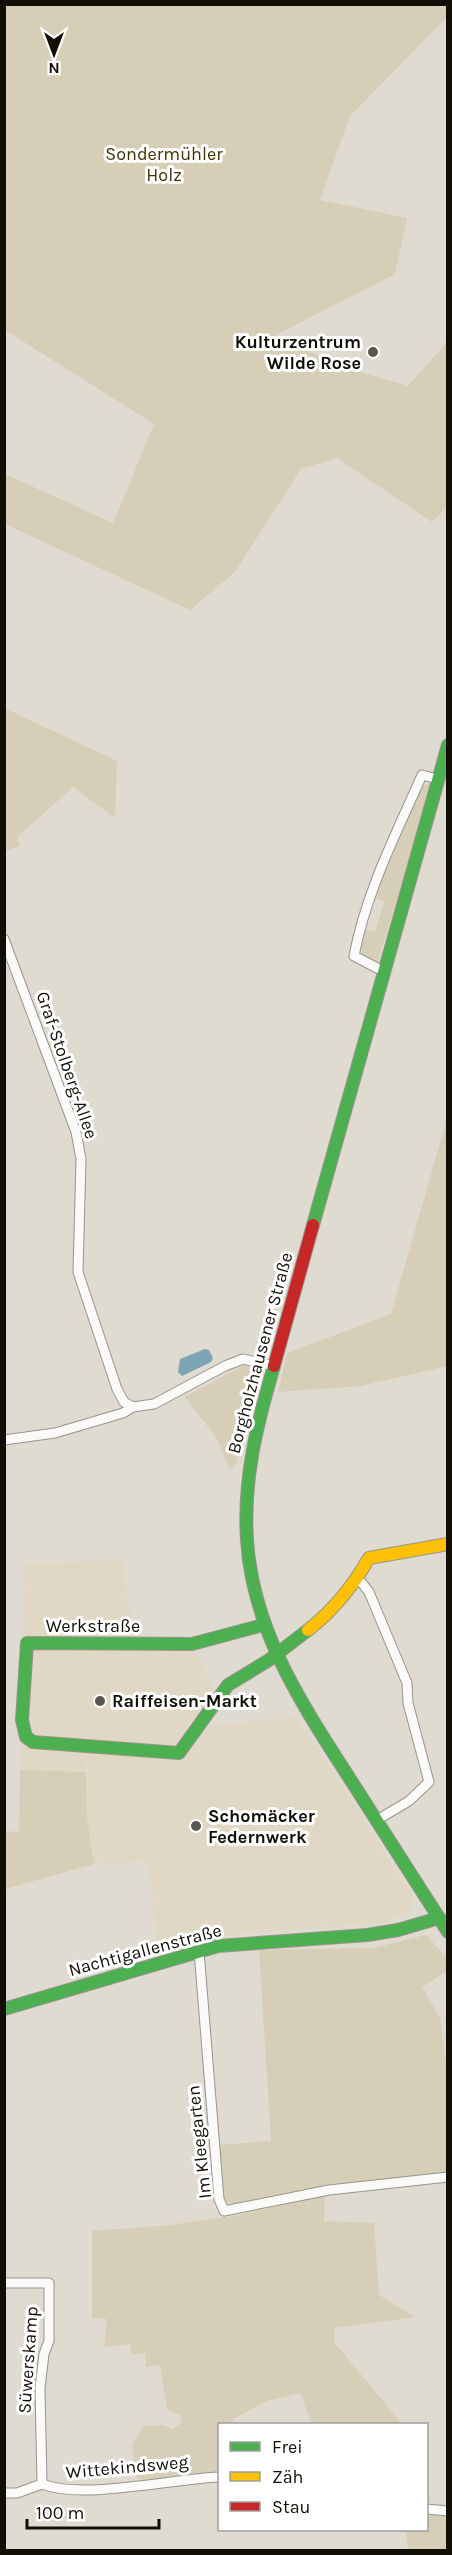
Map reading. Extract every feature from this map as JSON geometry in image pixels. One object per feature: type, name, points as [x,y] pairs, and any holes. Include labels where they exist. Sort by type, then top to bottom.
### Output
[{"type":"street","name":"Borgholzhausener Straße","points":[[447,745],[252,1443],[245,1500],[246,1549],[262,1625],[274,1655],[292,1689],[447,1932]]},
{"type":"street","points":[[385,972],[354,956],[357,937],[372,890],[422,775],[438,779]]},
{"type":"street","name":"Graf-Stolberg-Allee","points":[[4,939],[76,1132],[81,1159],[78,1272],[117,1389],[124,1402],[133,1407]]},
{"type":"street","points":[[4,1440],[55,1433],[123,1413],[133,1407],[154,1404],[225,1366],[243,1359],[274,1366]]},
{"type":"street","points":[[274,1655],[326,1616],[356,1580],[369,1558],[447,1544]]},
{"type":"street","points":[[356,1580],[362,1583],[369,1592],[407,1683],[408,1703],[429,1782],[409,1801],[377,1820]]},
{"type":"street","name":"Werkstraße","points":[[262,1625],[192,1644],[27,1643],[22,1720],[26,1737],[33,1742],[178,1753],[228,1685],[274,1655]]},
{"type":"street","name":"Nachtigallenstraße","points":[[4,2009],[199,1951],[252,1942],[367,1935],[398,1930],[439,1918]]},
{"type":"street","name":"Im Kleegarten","points":[[199,1951],[219,2199],[224,2211],[329,2190],[447,2177]]},
{"type":"street","name":"Süwerskamp","points":[[4,2283],[49,2283],[49,2342],[44,2354],[40,2388],[42,2484]]},
{"type":"street","name":"Wittekindsweg","points":[[4,2493],[17,2493],[42,2484],[52,2490],[87,2490],[218,2477]]},
{"type":"street","points":[[428,2509],[447,2511]]},
{"type":"shaded area","name":"Schomäcker Federnwerk","points":[[122,1561],[134,1636],[192,1637],[195,1652],[217,1692],[203,1727],[297,1717],[414,1897],[409,1911],[385,1923],[224,1935],[158,1953],[148,1861],[94,1864],[87,1818],[88,1751],[86,1750],[86,1772],[20,1770],[25,1563]]},
{"type":"green space","name":"Sondermühler Holz","points":[[5,4],[447,5],[447,17],[350,116],[320,200],[407,218],[395,274],[276,335],[340,366],[408,386],[447,342],[447,507],[432,522],[337,458],[301,469],[235,572],[190,610],[5,524],[5,474],[113,523],[154,424],[5,330]]},
{"type":"green space","points":[[4,708],[117,761],[115,818],[73,787],[17,837],[20,846],[5,851]]},
{"type":"green space","points":[[429,784],[431,788],[377,964],[366,960],[360,948],[365,929],[375,932],[384,901],[374,898],[422,786]]},
{"type":"green space","points":[[447,1119],[447,1366],[361,1386],[278,1392],[287,1353],[391,1314]]},
{"type":"green space","points":[[244,1365],[259,1370],[239,1431],[237,1462],[230,1470],[216,1437],[185,1397]]},
{"type":"green space","points":[[20,1770],[86,1772],[87,1818],[94,1864],[5,1889],[5,1832],[19,1831]]},
{"type":"green space","points":[[426,1935],[447,1958],[447,1971],[422,1987],[440,2018],[447,2069],[447,2174],[376,2180],[239,2204],[224,2202],[219,2145],[271,2141],[259,1950],[374,1948]]},
{"type":"green space","points":[[325,2195],[324,2221],[374,2223],[379,2295],[415,2317],[335,2328],[334,2342],[401,2423],[312,2423],[300,2393],[267,2401],[233,2419],[232,2423],[218,2423],[218,2473],[141,2480],[135,2475],[132,2444],[144,2426],[162,2425],[173,2429],[181,2423],[181,2416],[167,2409],[160,2365],[146,2367],[145,2353],[132,2355],[130,2344],[104,2347],[107,2319],[92,2318],[92,2231],[170,2225],[239,2215]]},
{"type":"green space","points":[[428,2513],[447,2515],[447,2550],[408,2550],[406,2531],[428,2531]]},
{"type":"water","points":[[205,1349],[209,1350],[213,1358],[211,1362],[182,1376],[178,1372],[180,1359]]},
{"type":"traffic: fast","points":[[313,1225],[448,745]]},
{"type":"traffic: fast","points":[[274,1366],[257,1430],[247,1495],[247,1540],[251,1574],[259,1606],[283,1666],[314,1723],[448,1932]]},
{"type":"traffic: fast","points":[[263,1625],[192,1644],[27,1643],[22,1720],[26,1737],[33,1742],[179,1753],[228,1685],[269,1660],[308,1630]]},
{"type":"traffic: fast","points":[[4,2009],[218,1946],[367,1935],[398,1930],[439,1918]]},
{"type":"traffic: slow","points":[[308,1630],[342,1597],[369,1558],[448,1544]]},
{"type":"traffic: jam","points":[[274,1366],[313,1225]]},
{"type":"place","name":"Kulturzentrum Wilde Rose","points":[[373,352]]},
{"type":"place","name":"Raiffeisen-Markt","points":[[100,1701]]},
{"type":"place","name":"Schomäcker Federnwerk","points":[[196,1826]]}]
